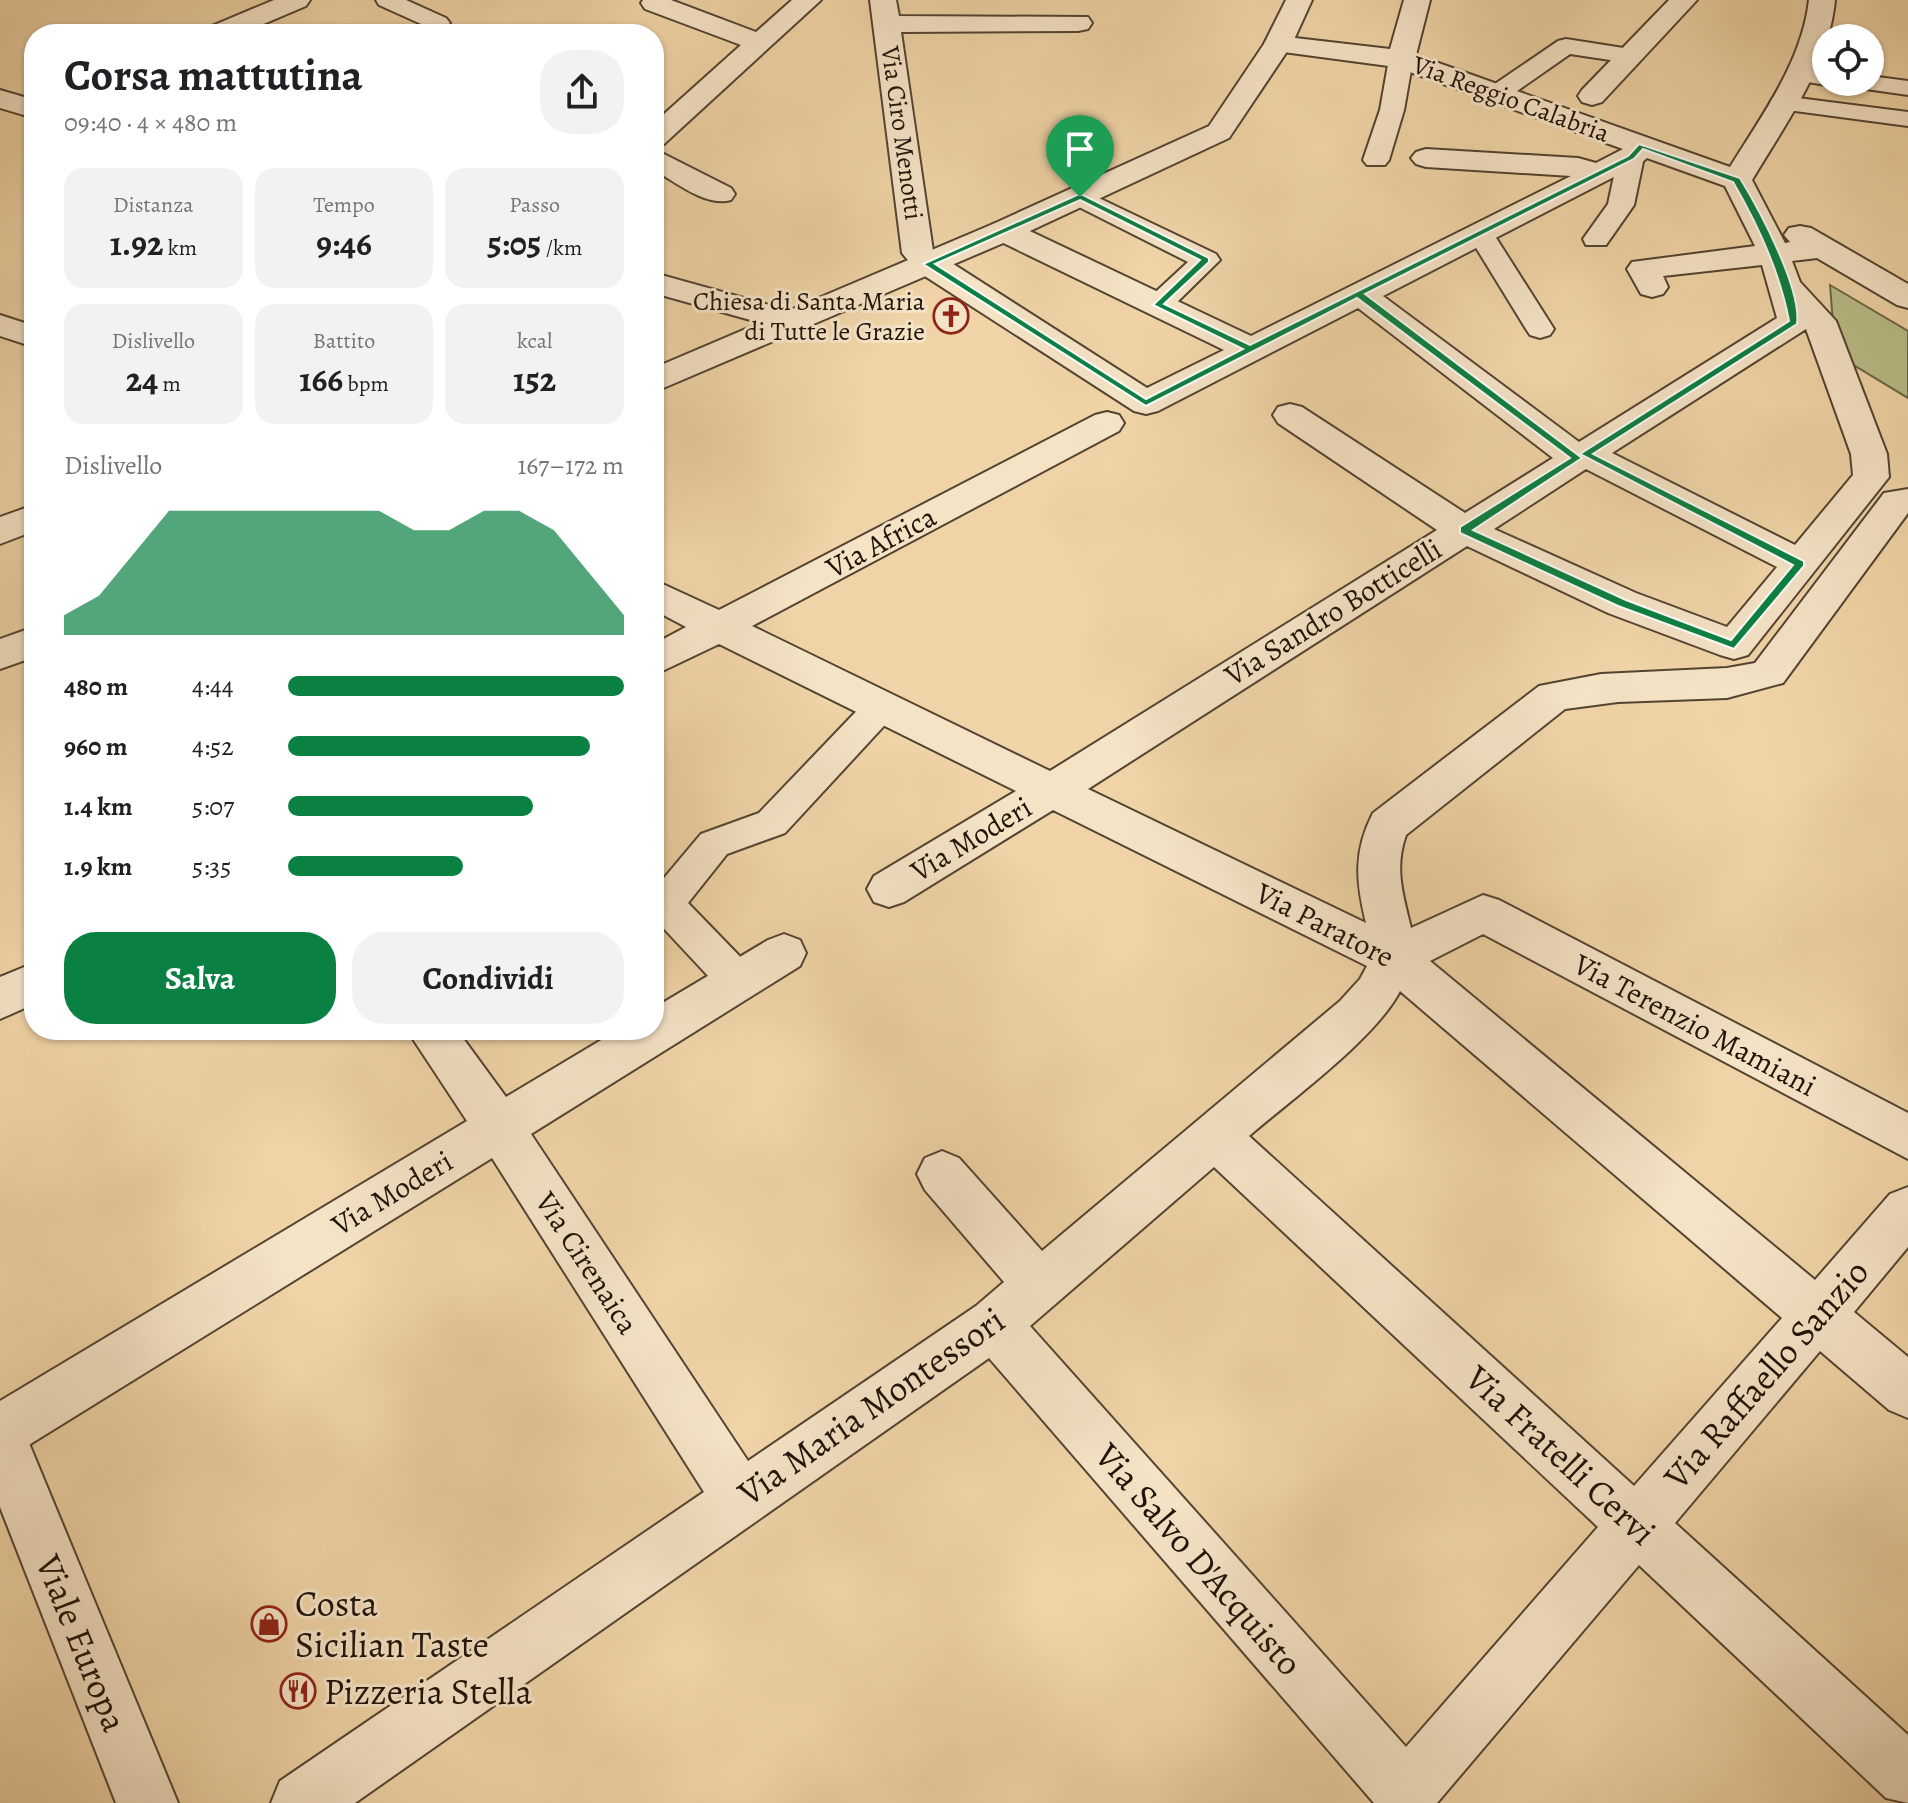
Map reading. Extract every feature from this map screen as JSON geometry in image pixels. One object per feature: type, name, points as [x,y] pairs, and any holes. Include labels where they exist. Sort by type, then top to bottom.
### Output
[{"type":"street","points":[[230,24],[247,10],[297,0]]},
{"type":"street","points":[[387,0],[438,23]]},
{"type":"street","points":[[664,129],[808,0]]},
{"type":"street","points":[[664,377],[1004,231],[1219,132],[1278,44],[1299,0]]},
{"type":"street","points":[[1376,160],[1392,110],[1401,59],[1417,0]]},
{"type":"street","points":[[1592,96],[1684,0]]},
{"type":"street","points":[[1821,24],[1822,0]]},
{"type":"street","points":[[654,3],[758,42]]},
{"type":"street","points":[[885,12],[1078,23]]},
{"type":"street","name":"Via Ciro Menotti","points":[[885,12],[918,253],[928,264]]},
{"type":"street","name":"Via Reggio Calabria","points":[[1278,44],[1401,59],[1498,93],[1745,194],[1823,248],[1908,298]]},
{"type":"street","points":[[1498,93],[1566,46],[1630,56]]},
{"type":"street","points":[[1745,194],[1782,103],[1812,76]]},
{"type":"street","points":[[1884,85],[1908,88]]},
{"type":"street","points":[[0,99],[24,106]]},
{"type":"street","points":[[1782,103],[1908,119]]},
{"type":"street","points":[[928,264],[1146,403],[1636,152]]},
{"type":"street","points":[[1596,239],[1621,205],[1636,152]]},
{"type":"street","points":[[1426,158],[1578,167],[1597,174]]},
{"type":"street","points":[[664,163],[720,194]]},
{"type":"street","name":"Via Sandro Botticelli","points":[[1054,789],[1794,322],[1788,288],[1745,194]]},
{"type":"street","points":[[1080,197],[1206,260],[1158,305]]},
{"type":"street","points":[[1004,231],[1250,349]]},
{"type":"street","points":[[1480,233],[1540,329]]},
{"type":"street","points":[[1652,287],[1643,269],[1823,248]]},
{"type":"street","points":[[664,286],[793,322]]},
{"type":"street","points":[[1290,415],[1464,530],[1622,603],[1734,645],[1871,477],[1869,454],[1820,321],[1788,288]]},
{"type":"street","points":[[1358,293],[1581,456],[1800,563]]},
{"type":"street","points":[[0,325],[24,333]]},
{"type":"street","name":"Via Africa","points":[[664,656],[1107,423]]},
{"type":"street","points":[[1394,958],[1392,930],[1376,886],[1376,852],[1388,825],[1553,697],[1585,689],[1727,684],[1752,681],[1769,673],[1897,502],[1908,501]]},
{"type":"street","points":[[0,531],[24,521]]},
{"type":"street","name":"Via Paratore","points":[[664,598],[1394,958],[1908,1391]]},
{"type":"street","points":[[0,655],[24,645]]},
{"type":"street","points":[[738,981],[665,904],[714,844],[772,823],[882,706]]},
{"type":"street","name":"Via Moderi","points":[[889,889],[1054,789]]},
{"type":"street","name":"Via Terenzio Mamiani","points":[[1394,958],[1483,913],[1908,1137]]},
{"type":"street","name":"Via Moderi","points":[[664,1026],[784,953]]},
{"type":"street","name":"Via Maria Montessori","points":[[302,1803],[994,1324],[1356,1015],[1376,993],[1394,958]]},
{"type":"street","points":[[0,999],[24,987]]},
{"type":"street","name":"Via Cirenaica","points":[[437,1040],[499,1127],[740,1498]]},
{"type":"street","name":"Via Moderi","points":[[0,1435],[641,1040]]},
{"type":"street","name":"Via Fratelli Cervi","points":[[1213,1135],[1908,1776]]},
{"type":"street","points":[[942,1174],[1039,1285]]},
{"type":"street","name":"Via Raffaello Sanzio","points":[[1406,1793],[1908,1210]]},
{"type":"street","name":"Via Salvo D'Acquisto","points":[[994,1324],[1406,1793]]},
{"type":"street","name":"Viale Europa","points":[[0,1435],[147,1803]]},
{"type":"green space","points":[[1830,285],[1908,331],[1908,398],[1847,361],[1833,323]]},
{"type":"place","name":"Chiesa di Santa Maria di Tutte le Grazie","points":[[951,316]]},
{"type":"place","name":"Costa Sicilian Taste","points":[[269,1624]]},
{"type":"place","name":"Pizzeria Stella","points":[[298,1691]]},
{"type":"route","points":[[1080,197],[928,264],[1146,403],[1358,293],[1631,157],[1642,146],[1737,180],[1753,208],[1788,288],[1794,322],[1585,454],[1800,563],[1734,645],[1622,603],[1464,530],[1577,458],[1358,293],[1250,349],[1158,305],[1206,260],[1080,197]]}]
